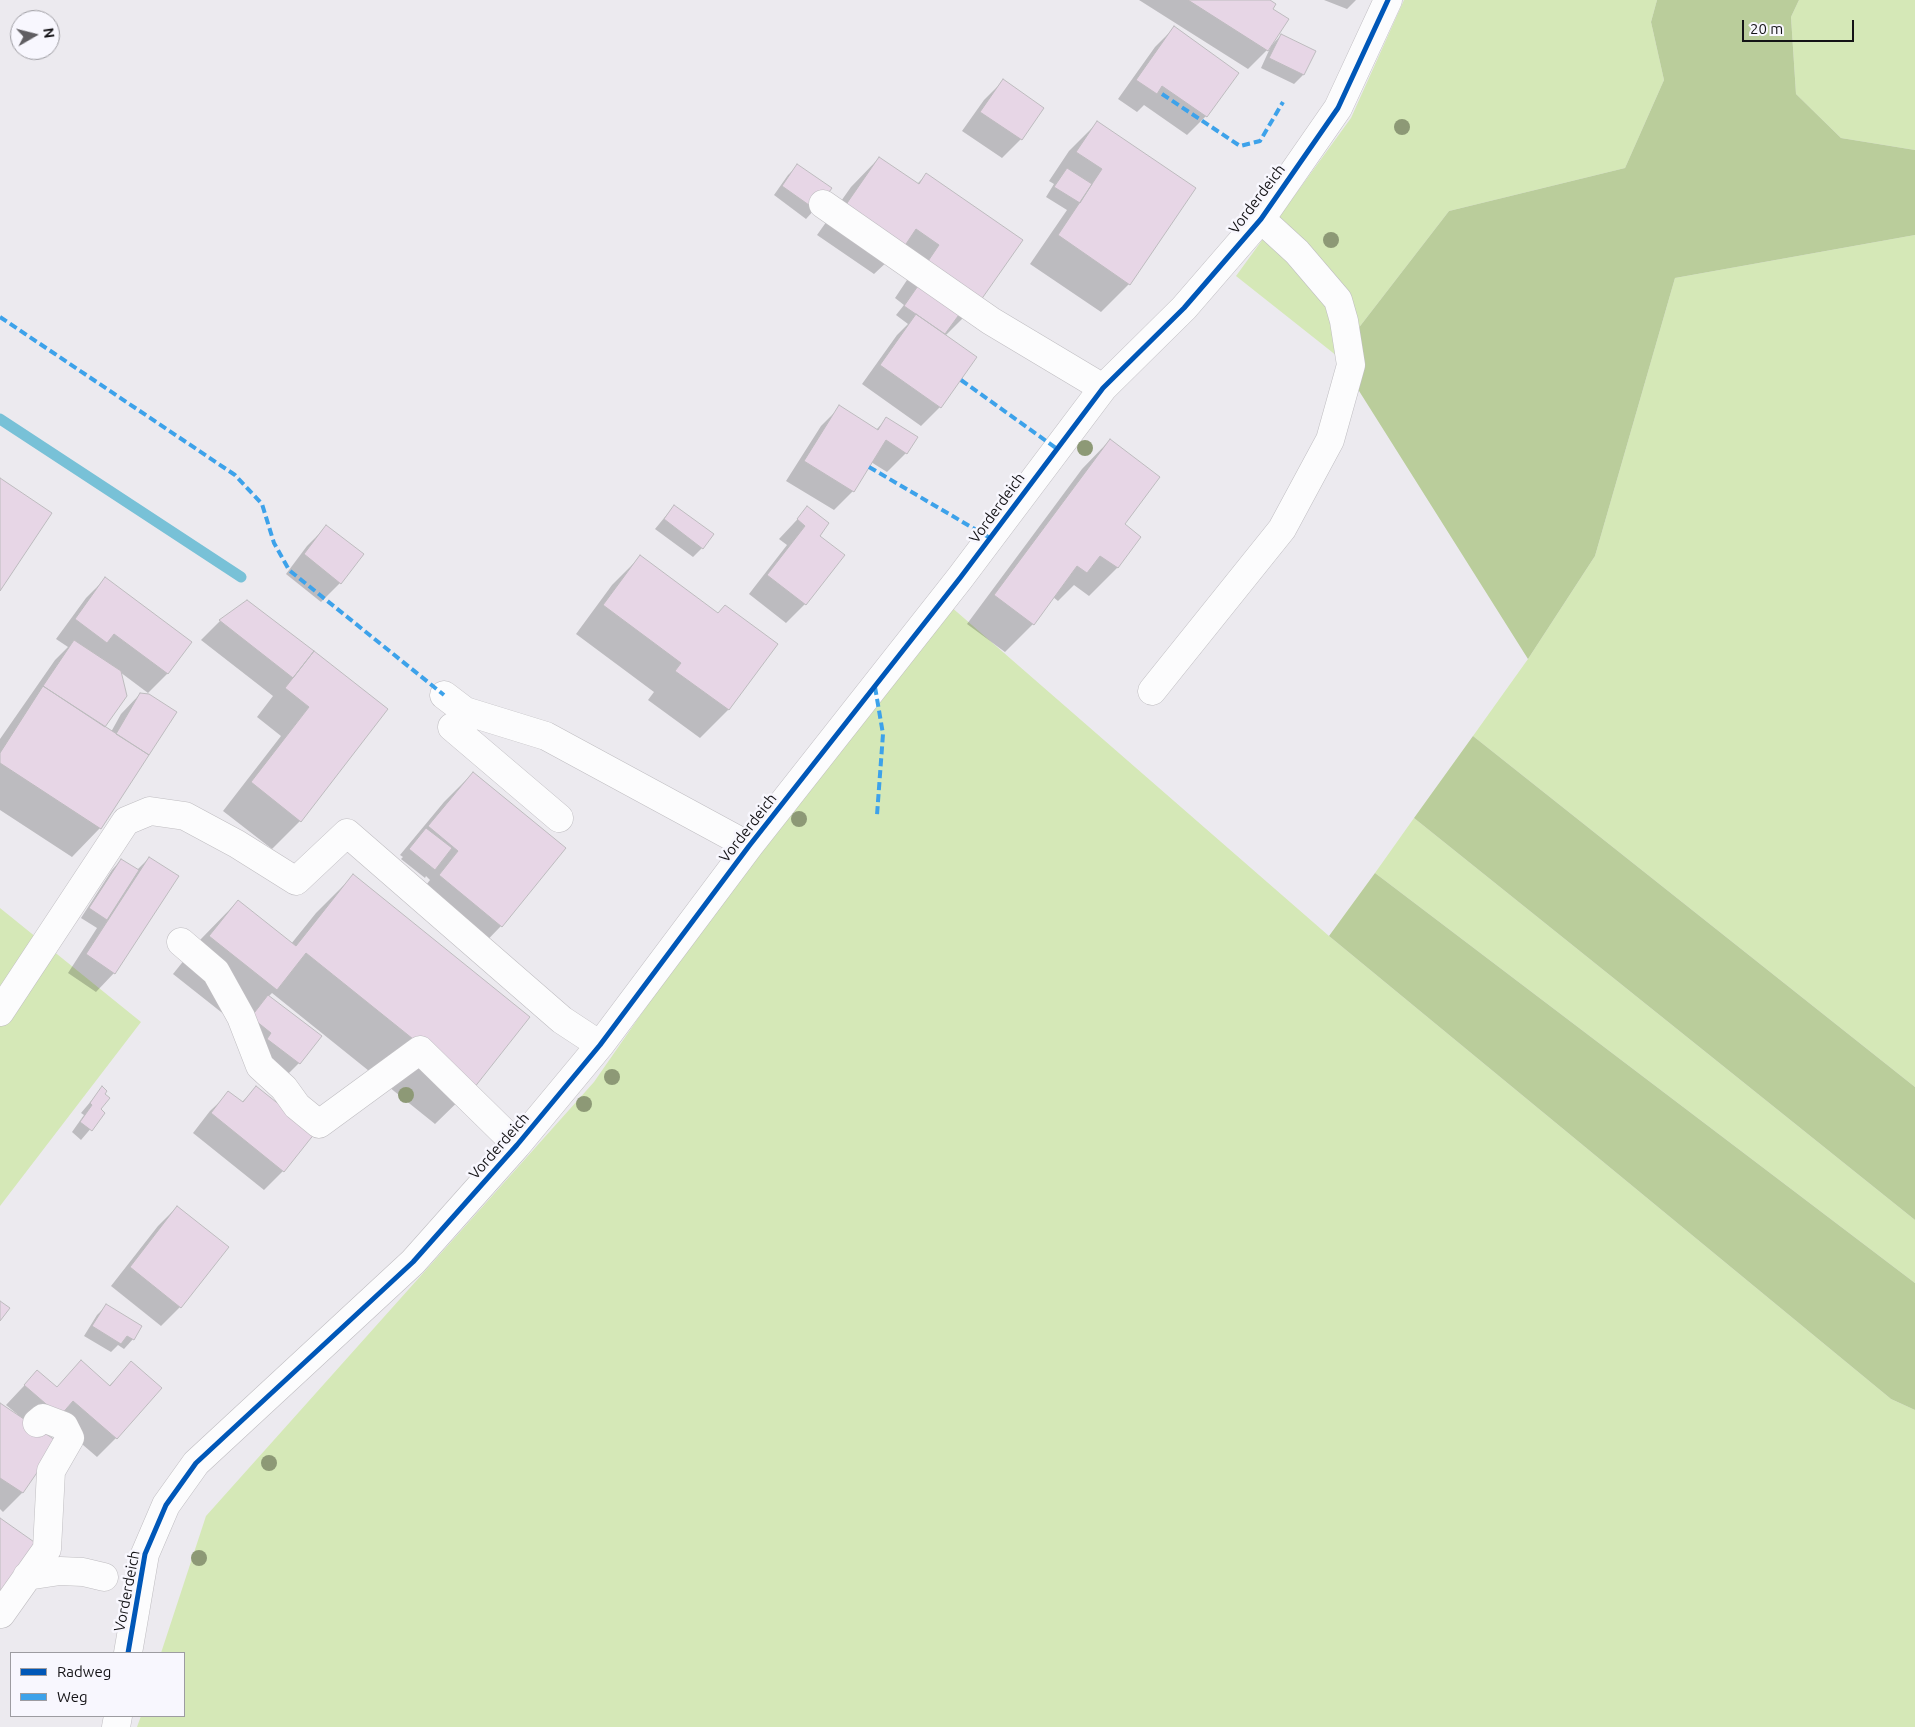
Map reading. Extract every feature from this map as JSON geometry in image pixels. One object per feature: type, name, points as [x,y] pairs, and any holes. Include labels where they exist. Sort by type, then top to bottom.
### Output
[{"type":"street","name":"Vorderdeich","points":[[128,1652],[145,1554],[166,1505],[196,1463],[413,1262],[518,1145],[600,1045],[749,846],[960,578],[1103,388],[1184,308],[1261,218],[1338,108],[1388,0]]},
{"type":"street","points":[[823,204],[991,321],[1103,388]]},
{"type":"street","points":[[1152,691],[1282,529],[1330,440],[1350,365],[1344,321],[1338,300],[1297,252],[1261,218]]},
{"type":"street","points":[[444,695],[465,711],[546,736],[749,846]]},
{"type":"street","points":[[452,727],[559,818]]},
{"type":"street","points":[[0,1012],[126,821],[150,811],[186,816],[237,844],[296,881],[347,832],[562,1020],[600,1045]]},
{"type":"street","points":[[181,942],[216,972],[241,1017],[260,1066],[284,1088],[297,1106],[319,1124],[420,1050],[518,1145]]},
{"type":"street","points":[[1,1614],[47,1549],[51,1472],[70,1438],[64,1426],[43,1418],[37,1423]]},
{"type":"street","points":[[27,1576],[60,1571],[83,1572],[104,1577]]},
{"type":"green space","points":[[1404,0],[1657,0],[1651,22],[1664,80],[1625,168],[1449,211],[1337,356],[1236,276],[1351,118]]},
{"type":"green space","points":[[1657,0],[1799,0],[1791,17],[1796,94],[1841,138],[1915,150],[1915,235],[1675,278],[1595,556],[1528,659],[1337,356],[1449,211],[1625,168],[1664,80],[1651,22]]},
{"type":"green space","points":[[1799,0],[1915,0],[1915,150],[1841,138],[1796,94],[1791,17]]},
{"type":"green space","points":[[1915,235],[1915,1087],[1473,736],[1528,659],[1595,556],[1675,278]]},
{"type":"green space","points":[[934,592],[1329,936],[1891,1399],[1915,1410],[1915,1727],[137,1727],[141,1717],[185,1717],[185,1652],[161,1652],[206,1516],[594,1082]]},
{"type":"green space","points":[[1473,736],[1915,1087],[1915,1220],[1414,818]]},
{"type":"green space","points":[[1414,818],[1915,1220],[1915,1283],[1375,873]]},
{"type":"green space","points":[[1375,873],[1915,1283],[1915,1410],[1891,1399],[1329,936]]},
{"type":"green space","points":[[0,908],[141,1022],[0,1206]]},
{"type":"building","points":[[1188,0],[1270,0],[1276,4],[1273,9],[1289,19],[1268,51]]},
{"type":"building","points":[[1174,26],[1239,73],[1207,117],[1162,86],[1157,94],[1136,80]]},
{"type":"building","points":[[1281,34],[1316,51],[1304,75],[1269,58]]},
{"type":"building","points":[[1003,79],[1044,108],[1022,140],[980,112]]},
{"type":"building","points":[[1097,121],[1196,188],[1130,285],[1058,235],[1102,169],[1076,152]]},
{"type":"building","points":[[879,157],[919,184],[926,173],[1023,240],[976,307],[922,270],[939,245],[916,229],[904,247],[845,206]]},
{"type":"building","points":[[797,164],[832,188],[816,210],[782,186]]},
{"type":"building","points":[[1067,168],[1092,184],[1080,203],[1054,187]]},
{"type":"building","points":[[920,283],[961,312],[945,334],[904,306]]},
{"type":"building","points":[[916,314],[977,357],[941,408],[880,365]]},
{"type":"building","points":[[839,405],[878,430],[886,417],[918,437],[907,454],[886,440],[854,492],[804,461]]},
{"type":"building","points":[[1110,439],[1160,477],[1125,524],[1141,537],[1118,568],[1100,556],[1087,573],[1077,566],[1034,625],[994,595]]},
{"type":"building","points":[[0,478],[52,513],[0,591]]},
{"type":"building","points":[[674,505],[714,534],[703,549],[664,519]]},
{"type":"building","points":[[807,506],[829,523],[820,536],[845,555],[806,605],[767,575],[805,526],[797,519]]},
{"type":"building","points":[[326,525],[364,554],[341,584],[304,554]]},
{"type":"building","points":[[640,555],[718,613],[725,605],[778,644],[729,710],[675,671],[681,663],[603,605]]},
{"type":"building","points":[[105,577],[192,642],[168,674],[114,634],[107,643],[75,619]]},
{"type":"building","points":[[247,600],[314,651],[293,678],[219,620]]},
{"type":"building","points":[[74,640],[121,671],[127,696],[105,727],[43,686]]},
{"type":"building","points":[[314,651],[388,709],[301,822],[251,782],[309,707],[285,688]]},
{"type":"building","points":[[43,686],[149,755],[101,829],[0,763],[0,753]]},
{"type":"building","points":[[140,693],[149,694],[177,712],[149,755],[116,734]]},
{"type":"building","points":[[473,772],[566,848],[502,927],[439,875],[458,851],[428,826]]},
{"type":"building","points":[[426,828],[452,848],[435,870],[409,849]]},
{"type":"building","points":[[149,857],[179,876],[115,974],[86,954]]},
{"type":"building","points":[[121,859],[139,870],[107,920],[89,908]]},
{"type":"building","points":[[353,874],[530,1017],[474,1088],[306,953],[277,990],[209,936],[238,900],[296,946]]},
{"type":"building","points":[[268,995],[322,1036],[300,1064],[267,1039],[271,1033],[251,1017]]},
{"type":"building","points":[[102,1086],[107,1091],[105,1094],[110,1098],[101,1109],[105,1113],[92,1131],[80,1122]]},
{"type":"building","points":[[256,1086],[315,1133],[284,1172],[211,1113],[228,1091],[243,1102]]},
{"type":"building","points":[[177,1206],[229,1247],[181,1308],[130,1267]]},
{"type":"building","points":[[0,1301],[10,1308],[0,1321]]},
{"type":"building","points":[[106,1304],[142,1326],[134,1340],[127,1336],[121,1344],[92,1326]]},
{"type":"building","points":[[81,1360],[110,1386],[131,1361],[162,1388],[117,1439],[73,1401],[60,1416],[24,1385],[37,1370],[57,1387]]},
{"type":"building","points":[[0,1403],[58,1442],[23,1493],[0,1478]]},
{"type":"building","points":[[0,1518],[37,1544],[4,1593],[0,1591]]},
{"type":"waterway","points":[[0,419],[241,577]]},
{"type":"marked path","points":[[1162,94],[1240,146],[1260,141],[1283,102]]},
{"type":"marked path","points":[[0,317],[235,475],[262,504],[274,543],[289,570],[444,695]]},
{"type":"marked path","points":[[961,380],[1056,448]]},
{"type":"marked path","points":[[869,467],[990,538]]},
{"type":"marked path","points":[[875,687],[883,734],[877,815]]},
{"type":"cycle path","points":[[128,1652],[145,1554],[166,1505],[196,1463],[413,1262],[517,1145],[600,1045],[749,846],[960,578],[1103,388],[1184,308],[1261,219],[1338,108],[1388,0]]}]
